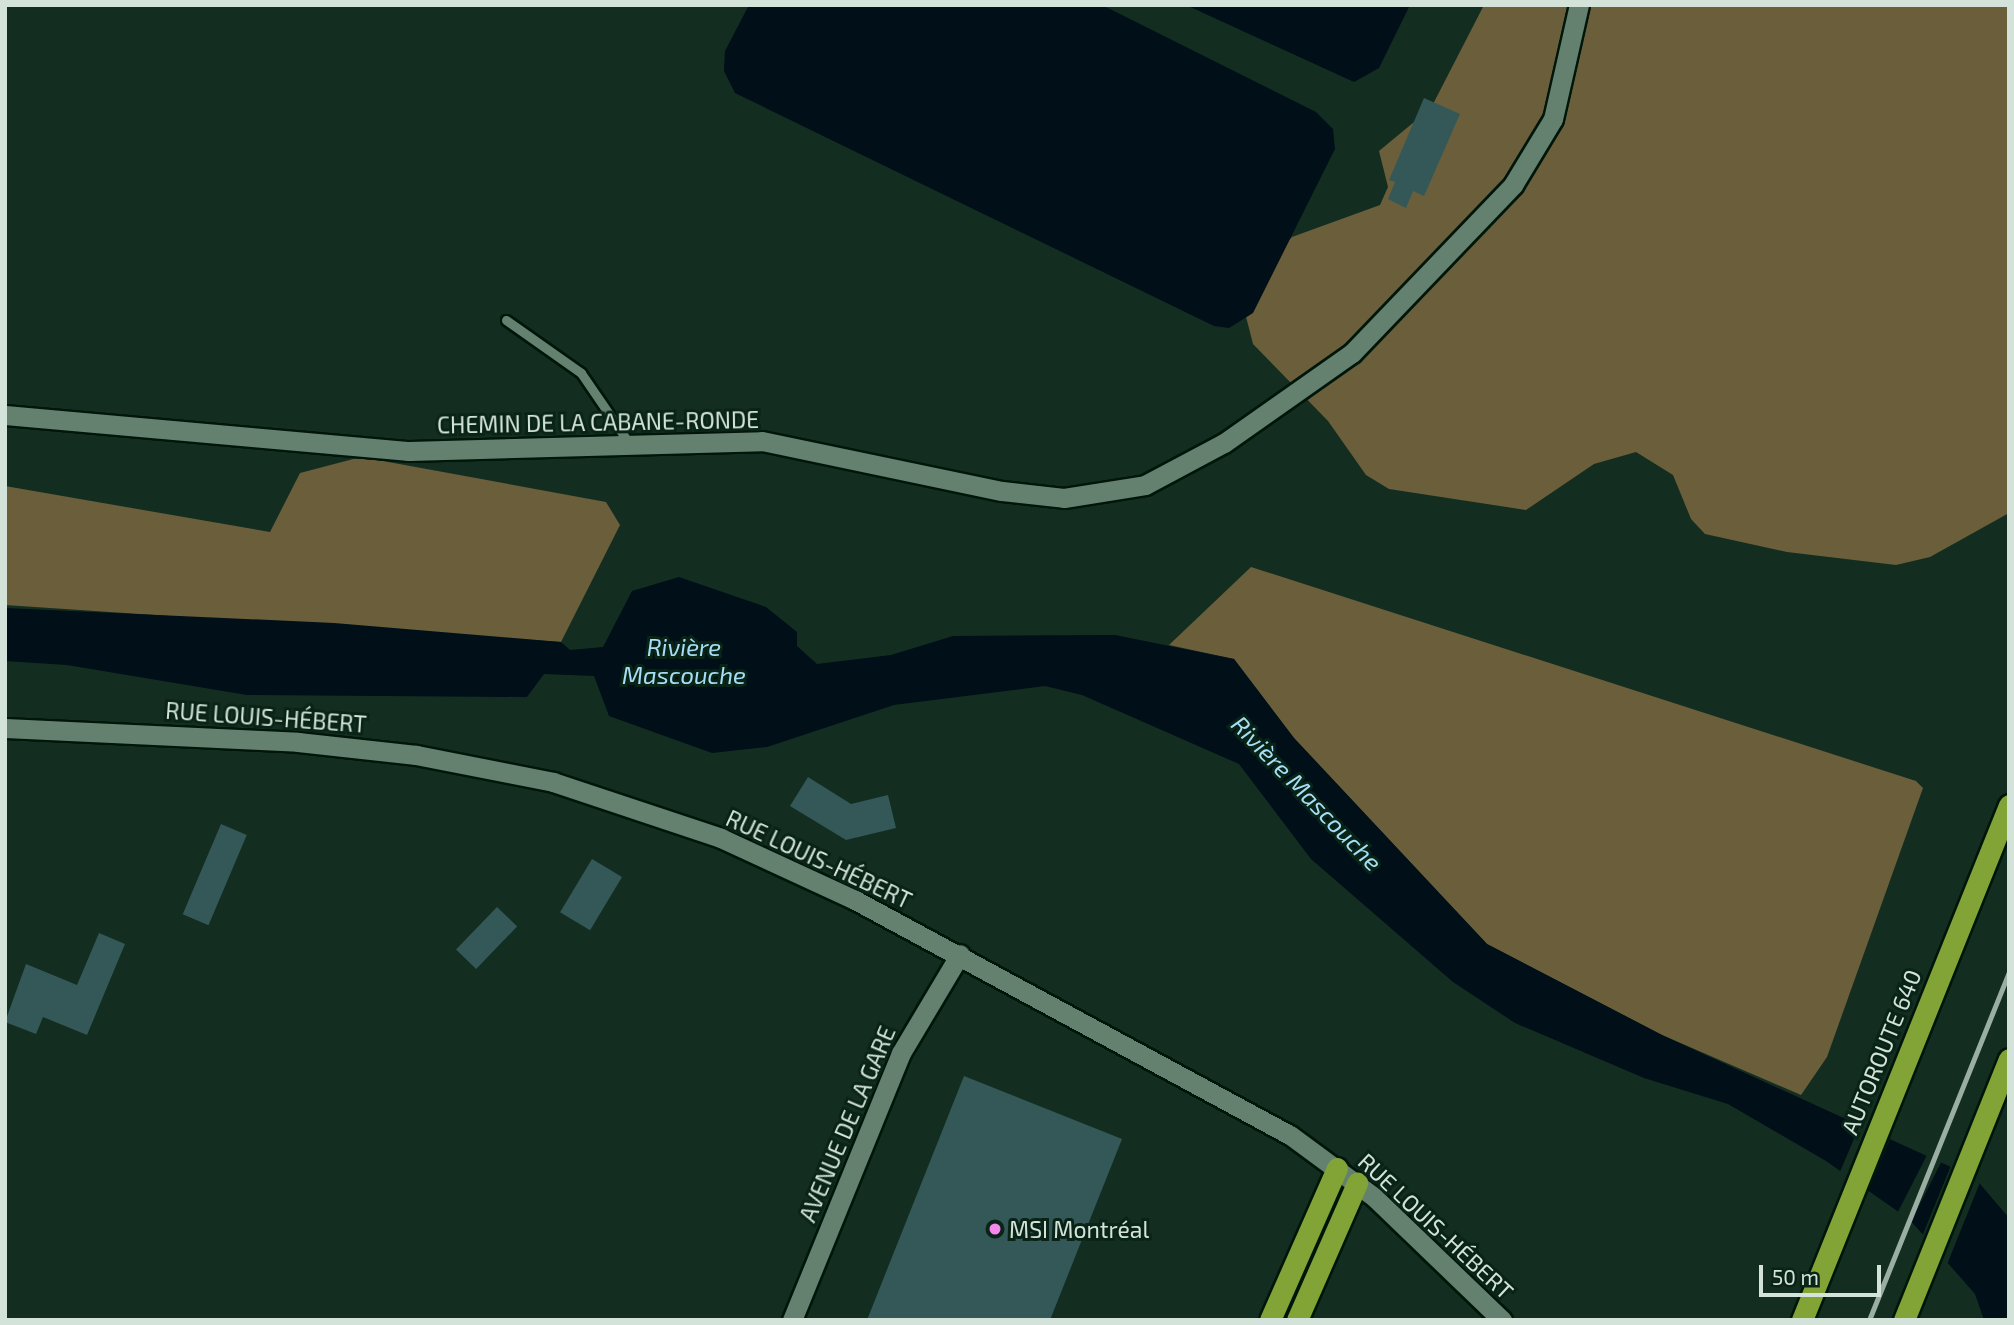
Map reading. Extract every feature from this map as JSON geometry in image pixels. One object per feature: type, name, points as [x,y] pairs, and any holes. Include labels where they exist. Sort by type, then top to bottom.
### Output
[{"type":"highway","name":"AUTOROUTE 640","points":[[1802,1320],[2009,805]]},
{"type":"highway","points":[[1904,1320],[2009,1059]]},
{"type":"highway","points":[[1270,1320],[1337,1168]]},
{"type":"highway","points":[[1297,1320],[1357,1183]]},
{"type":"street","name":"CHEMIN DE LA CABANE-RONDE","points":[[5,415],[409,451],[762,441],[1064,498],[1145,485],[1224,443],[1352,353],[1514,186],[1553,119],[1579,5]]},
{"type":"street","name":"RUE LOUIS-HÉBERT","points":[[5,728],[321,744],[553,782],[720,838],[960,954],[1257,1115],[1357,1183],[1502,1320]]},
{"type":"street","name":"AVENUE DE LA GARE","points":[[792,1320],[901,1053],[960,954]]},
{"type":"lane","points":[[506,320],[581,373],[629,443]]},
{"type":"shaded area","points":[[1484,5],[2009,5],[2009,513],[1930,557],[1896,565],[1787,552],[1705,534],[1691,519],[1673,475],[1636,452],[1594,464],[1526,510],[1389,489],[1366,475],[1328,421],[1253,344],[1242,301],[1248,281],[1292,237],[1380,205],[1388,187],[1379,151],[1431,108]]},
{"type":"shaded area","points":[[361,457],[606,502],[620,525],[561,642],[5,605],[5,486],[270,532],[300,473]]},
{"type":"shaded area","points":[[1251,567],[1916,781],[1923,788],[1827,1057],[1801,1095],[1662,1035],[1487,944],[1294,738],[1234,659],[1169,645]]},
{"type":"water","points":[[749,5],[1102,5],[1316,112],[1333,129],[1335,149],[1253,313],[1229,328],[1214,326],[735,93],[724,71],[725,51]]},
{"type":"water","points":[[1186,5],[1410,5],[1379,68],[1354,82]]},
{"type":"water","name":"Rivière Mascouche","points":[[679,577],[766,607],[797,632],[797,646],[817,664],[891,655],[953,636],[1115,635],[1234,659],[1294,738],[1487,944],[1662,1035],[1975,1178],[2009,1218],[2009,1320],[1984,1320],[1975,1294],[1910,1220],[1826,1161],[1728,1104],[1644,1078],[1515,1023],[1453,982],[1311,859],[1239,764],[1082,695],[1045,686],[894,705],[767,747],[712,753],[609,716],[594,676],[544,674],[527,697],[247,695],[67,665],[5,661],[5,608],[334,623],[561,642],[570,650],[603,647],[632,591]]},
{"type":"pier","points":[[1862,1120],[1892,1134],[1867,1194],[1839,1174]]},
{"type":"pier","points":[[1929,1151],[1943,1158],[1910,1223],[1896,1216]]},
{"type":"pier","points":[[1952,1163],[1981,1180],[1946,1267],[1921,1239]]},
{"type":"building","points":[[1424,98],[1460,114],[1424,196],[1413,191],[1406,208],[1388,199],[1395,182],[1389,180]]},
{"type":"building","points":[[808,777],[851,804],[888,795],[896,828],[846,840],[790,806]]},
{"type":"building","points":[[221,824],[247,835],[208,925],[183,914]]},
{"type":"building","points":[[592,859],[622,877],[590,930],[560,912]]},
{"type":"building","points":[[497,907],[517,926],[476,969],[456,949]]},
{"type":"building","points":[[99,933],[125,944],[87,1035],[43,1017],[36,1034],[5,1022],[26,964],[77,985]]},
{"type":"building","name":"MSI Montréal","points":[[964,1076],[1122,1139],[1050,1320],[867,1320]]},
{"type":"railway","points":[[1869,1320],[2009,972]]},
{"type":"place","name":"MSI Montréal","points":[[995,1229]]}]
